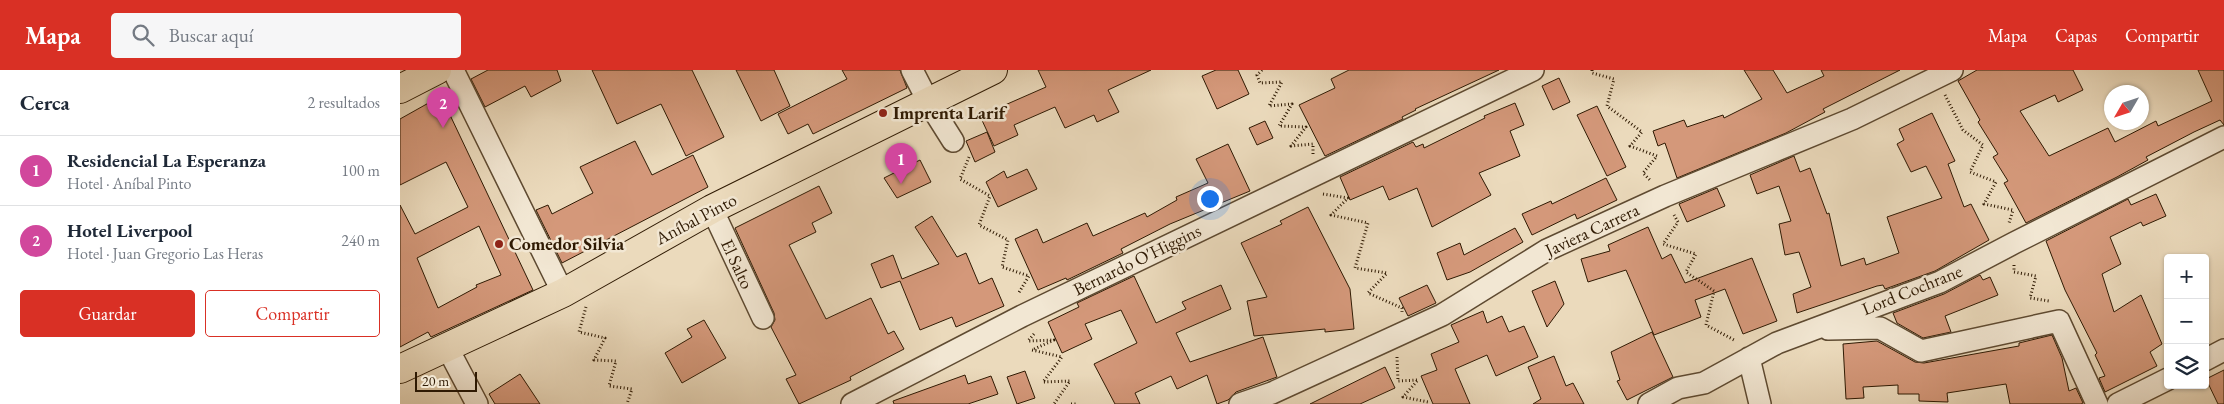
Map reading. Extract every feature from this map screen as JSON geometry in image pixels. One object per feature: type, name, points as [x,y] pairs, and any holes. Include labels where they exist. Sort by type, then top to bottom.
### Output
[{"type":"main road","points":[[400,88],[437,70]]},
{"type":"main road","name":"Aníbal Pinto","points":[[400,369],[563,293],[712,209],[993,70]]},
{"type":"street","points":[[453,70],[563,293]]},
{"type":"street","points":[[912,70],[928,103],[953,140]]},
{"type":"street","name":"Bernardo O'Higgins","points":[[852,404],[1022,316],[1533,70]]},
{"type":"street","name":"Javiera Carrera","points":[[1240,404],[1272,393],[1396,338],[1442,315],[1547,250],[1665,196],[1852,119],[1944,74]]},
{"type":"street","name":"Lord Cochrane","points":[[1649,404],[1678,388],[1704,383],[1777,343],[1940,282],[2224,137]]},
{"type":"street","name":"El Salto","points":[[712,209],[763,318]]},
{"type":"street","points":[[1812,329],[1880,328],[1921,351],[2059,321],[2097,404]]},
{"type":"street","points":[[447,347],[476,404]]},
{"type":"street","points":[[2209,358],[2224,350]]},
{"type":"street","points":[[1748,358],[1760,404]]},
{"type":"street","points":[[2118,404],[2164,381]]},
{"type":"path","points":[[1262,70],[1257,75],[1260,83],[1282,82],[1269,106],[1292,104],[1279,126],[1306,127],[1291,146],[1313,144],[1311,176],[1324,195],[1348,198],[1331,215],[1368,223],[1355,268],[1387,272],[1368,294],[1402,308],[1396,338],[1398,381],[1418,380],[1403,397],[1428,402],[1427,404]]},
{"type":"path","points":[[1944,74],[1963,130],[1983,145],[1970,172],[1996,182],[1984,204],[2013,210],[2007,228],[2014,243],[2014,272],[2036,276],[2030,298],[2050,301],[2059,321]]},
{"type":"path","points":[[953,140],[969,155],[960,179],[990,196],[979,225],[1008,240],[1002,267],[1029,276],[1016,297],[1022,316],[1041,326],[1028,342],[1054,340],[1032,350],[1062,357],[1043,382],[1070,381],[1054,404]]},
{"type":"path","points":[[563,293],[587,304],[579,332],[605,338],[594,360],[616,361],[609,386],[632,389],[627,404]]},
{"type":"path","points":[[1071,404],[1076,404]]},
{"type":"building","points":[[488,70],[557,70],[561,81],[531,97],[525,86],[485,107],[471,79]]},
{"type":"building","points":[[592,70],[692,70],[724,137],[686,156],[661,104],[617,124]]},
{"type":"building","points":[[736,70],[774,70],[790,106],[761,121]]},
{"type":"building","points":[[842,70],[900,70],[907,88],[813,134],[808,124],[788,134],[778,114],[847,79]]},
{"type":"building","points":[[1038,70],[1151,70],[1108,90],[1119,112],[1097,122],[1094,115],[1065,128],[1055,107],[1014,125],[1018,135],[994,146],[980,116],[1046,87]]},
{"type":"building","points":[[1216,70],[1238,70],[1249,94],[1217,109],[1202,76]]},
{"type":"building","points":[[1349,70],[1499,70],[1415,109],[1402,117],[1403,119],[1325,156],[1299,105],[1335,88],[1331,79]]},
{"type":"building","points":[[1744,70],[1773,70],[1787,93],[1824,76],[1821,70],[1900,70],[1823,109],[1825,112],[1786,133],[1677,178],[1665,143],[1658,146],[1653,131],[1684,120],[1687,127],[1723,115],[1724,118],[1762,99]]},
{"type":"building","points":[[1977,70],[2073,70],[2083,90],[2058,102],[2055,95],[2020,111],[2049,156],[2104,130],[2109,130],[2115,142],[2138,130],[2149,130],[2149,125],[2156,121],[2158,126],[2212,101],[2198,70],[2224,70],[2224,125],[2220,120],[2194,132],[2146,157],[2148,160],[2117,177],[2026,223],[2004,183],[2008,181],[1993,157],[1998,154],[1978,122],[1980,120],[1958,81]]},
{"type":"building","points":[[1559,78],[1570,102],[1553,110],[1542,86]]},
{"type":"building","points":[[441,96],[533,290],[431,337],[428,332],[400,347],[400,205],[415,234],[468,207],[446,162],[400,185],[400,119]],"holes":[[[479,226],[501,275],[476,285],[477,287],[438,308],[417,258]]]},
{"type":"building","points":[[1515,103],[1524,125],[1510,131],[1520,156],[1479,173],[1491,195],[1432,227],[1417,188],[1389,200],[1383,186],[1350,200],[1340,177],[1413,142],[1416,147],[1423,144],[1424,148],[1485,118],[1484,116]]},
{"type":"building","points":[[1597,106],[1626,167],[1607,176],[1577,115]]},
{"type":"building","points":[[1932,113],[1955,161],[1948,164],[1964,207],[1971,204],[1989,240],[1935,271],[1885,289],[1883,285],[1877,286],[1797,313],[1793,294],[1811,287],[1799,252],[1785,255],[1779,224],[1791,221],[1779,186],[1757,194],[1750,175],[1794,156],[1800,172],[1810,168],[1827,214],[1829,213],[1841,266],[1864,258],[1866,265],[1899,253],[1887,217],[1942,198],[1926,166],[1911,172],[1897,144],[1904,140],[1899,129]]},
{"type":"building","points":[[1265,121],[1273,138],[1257,145],[1249,128]]},
{"type":"building","points":[[987,132],[995,152],[975,162],[966,141]]},
{"type":"building","points":[[635,141],[652,175],[693,155],[708,187],[562,263],[536,210],[548,205],[552,214],[593,193],[580,167]]},
{"type":"building","points":[[1228,144],[1250,191],[1170,224],[1121,249],[1123,253],[1067,280],[1066,278],[1038,290],[1015,239],[1037,229],[1043,243],[1087,223],[1093,236],[1145,213],[1147,217],[1177,200],[1176,197],[1208,183],[1196,159]]},
{"type":"building","points":[[920,160],[931,182],[897,198],[884,178]]},
{"type":"building","points":[[1027,169],[1037,189],[998,207],[986,182],[1004,171],[1007,178]]},
{"type":"building","points":[[1606,178],[1617,200],[1577,219],[1575,214],[1532,235],[1522,214],[1551,201],[1552,204]]},
{"type":"building","points":[[819,186],[832,213],[812,223],[816,232],[789,245],[826,319],[871,298],[888,334],[894,331],[904,349],[850,377],[851,380],[799,404],[786,379],[796,375],[771,327],[775,320],[774,313],[735,228]]},
{"type":"building","points":[[1717,188],[1725,206],[1687,222],[1679,204]]},
{"type":"building","points":[[2156,194],[2166,216],[2143,226],[2141,222],[2110,237],[2121,264],[2102,274],[2114,312],[2141,295],[2162,344],[2150,352],[2157,366],[2105,392],[2099,378],[2105,376],[2095,355],[2097,353],[2065,290],[2046,241],[2128,199],[2131,205]]},
{"type":"building","points":[[1308,207],[1350,289],[1354,329],[1325,332],[1325,329],[1254,336],[1247,301],[1267,297],[1241,243],[1282,224],[1280,221]]},
{"type":"building","points":[[932,216],[957,257],[966,253],[979,284],[992,278],[1004,306],[956,327],[952,317],[920,330],[900,281],[881,288],[871,264],[893,255],[902,279],[939,264],[915,227]]},
{"type":"building","points":[[1648,227],[1662,259],[1671,254],[1685,283],[1752,258],[1777,321],[1743,334],[1725,289],[1695,300],[1701,317],[1654,335],[1626,270],[1588,282],[1581,259],[1610,251],[1608,245]]},
{"type":"building","points":[[1515,228],[1523,242],[1470,272],[1447,280],[1437,253],[1460,243],[1464,255]]},
{"type":"building","points":[[1980,275],[1983,280],[1990,277],[1998,295],[1945,316],[1951,332],[1923,338],[1897,323],[1893,313],[1944,294]]},
{"type":"building","points":[[1134,276],[1156,323],[1186,309],[1182,302],[1221,285],[1231,309],[1176,333],[1190,362],[1263,337],[1277,377],[1236,392],[1228,400],[1217,404],[1207,375],[1177,389],[1171,376],[1135,393],[1140,404],[1115,404],[1094,364],[1137,343],[1121,310],[1085,324],[1092,339],[1062,353],[1048,322],[1079,307],[1077,303]]},
{"type":"building","points":[[1555,281],[1564,304],[1547,327],[1532,291]]},
{"type":"building","points":[[1427,285],[1436,303],[1408,316],[1399,298]]},
{"type":"building","points":[[1483,311],[1487,323],[1502,316],[1509,332],[1524,326],[1538,357],[1496,376],[1487,355],[1455,369],[1470,404],[1433,404],[1421,376],[1437,370],[1431,354],[1459,342],[1451,325]]},
{"type":"building","points":[[704,320],[726,358],[682,383],[665,353],[692,337],[687,329]]},
{"type":"building","points":[[1652,332],[1673,377],[1627,400],[1617,381],[1620,380],[1611,352]]},
{"type":"building","points":[[2052,335],[2062,358],[2069,391],[2076,388],[2083,403],[2081,404],[2010,404],[2006,384],[1947,393],[1948,402],[1919,401],[1919,394],[1898,394],[1898,385],[1863,387],[1864,398],[1846,399],[1843,344],[1877,341],[1915,362],[1924,363],[2019,346],[2019,343]]},
{"type":"building","points":[[1554,356],[1566,386],[1573,383],[1584,404],[1533,404],[1541,399],[1528,367]]},
{"type":"building","points":[[1385,367],[1395,388],[1360,404],[1310,404]]},
{"type":"building","points":[[2224,370],[2224,404],[2218,404],[2209,385],[2209,378]]},
{"type":"building","points":[[1025,371],[1035,398],[1017,404],[1007,377]]},
{"type":"building","points":[[520,374],[540,404],[495,404],[489,394]]},
{"type":"building","points":[[965,375],[968,384],[991,376],[998,394],[968,404],[894,404],[893,401]]},
{"type":"place","name":"Imprenta Larif","points":[[883,113]]},
{"type":"place","name":"Hotel Liverpool","points":[[443,128]]},
{"type":"place","name":"Residencial La Esperanza","points":[[901,184]]},
{"type":"place","name":"Comedor Silvia","points":[[499,244]]}]
